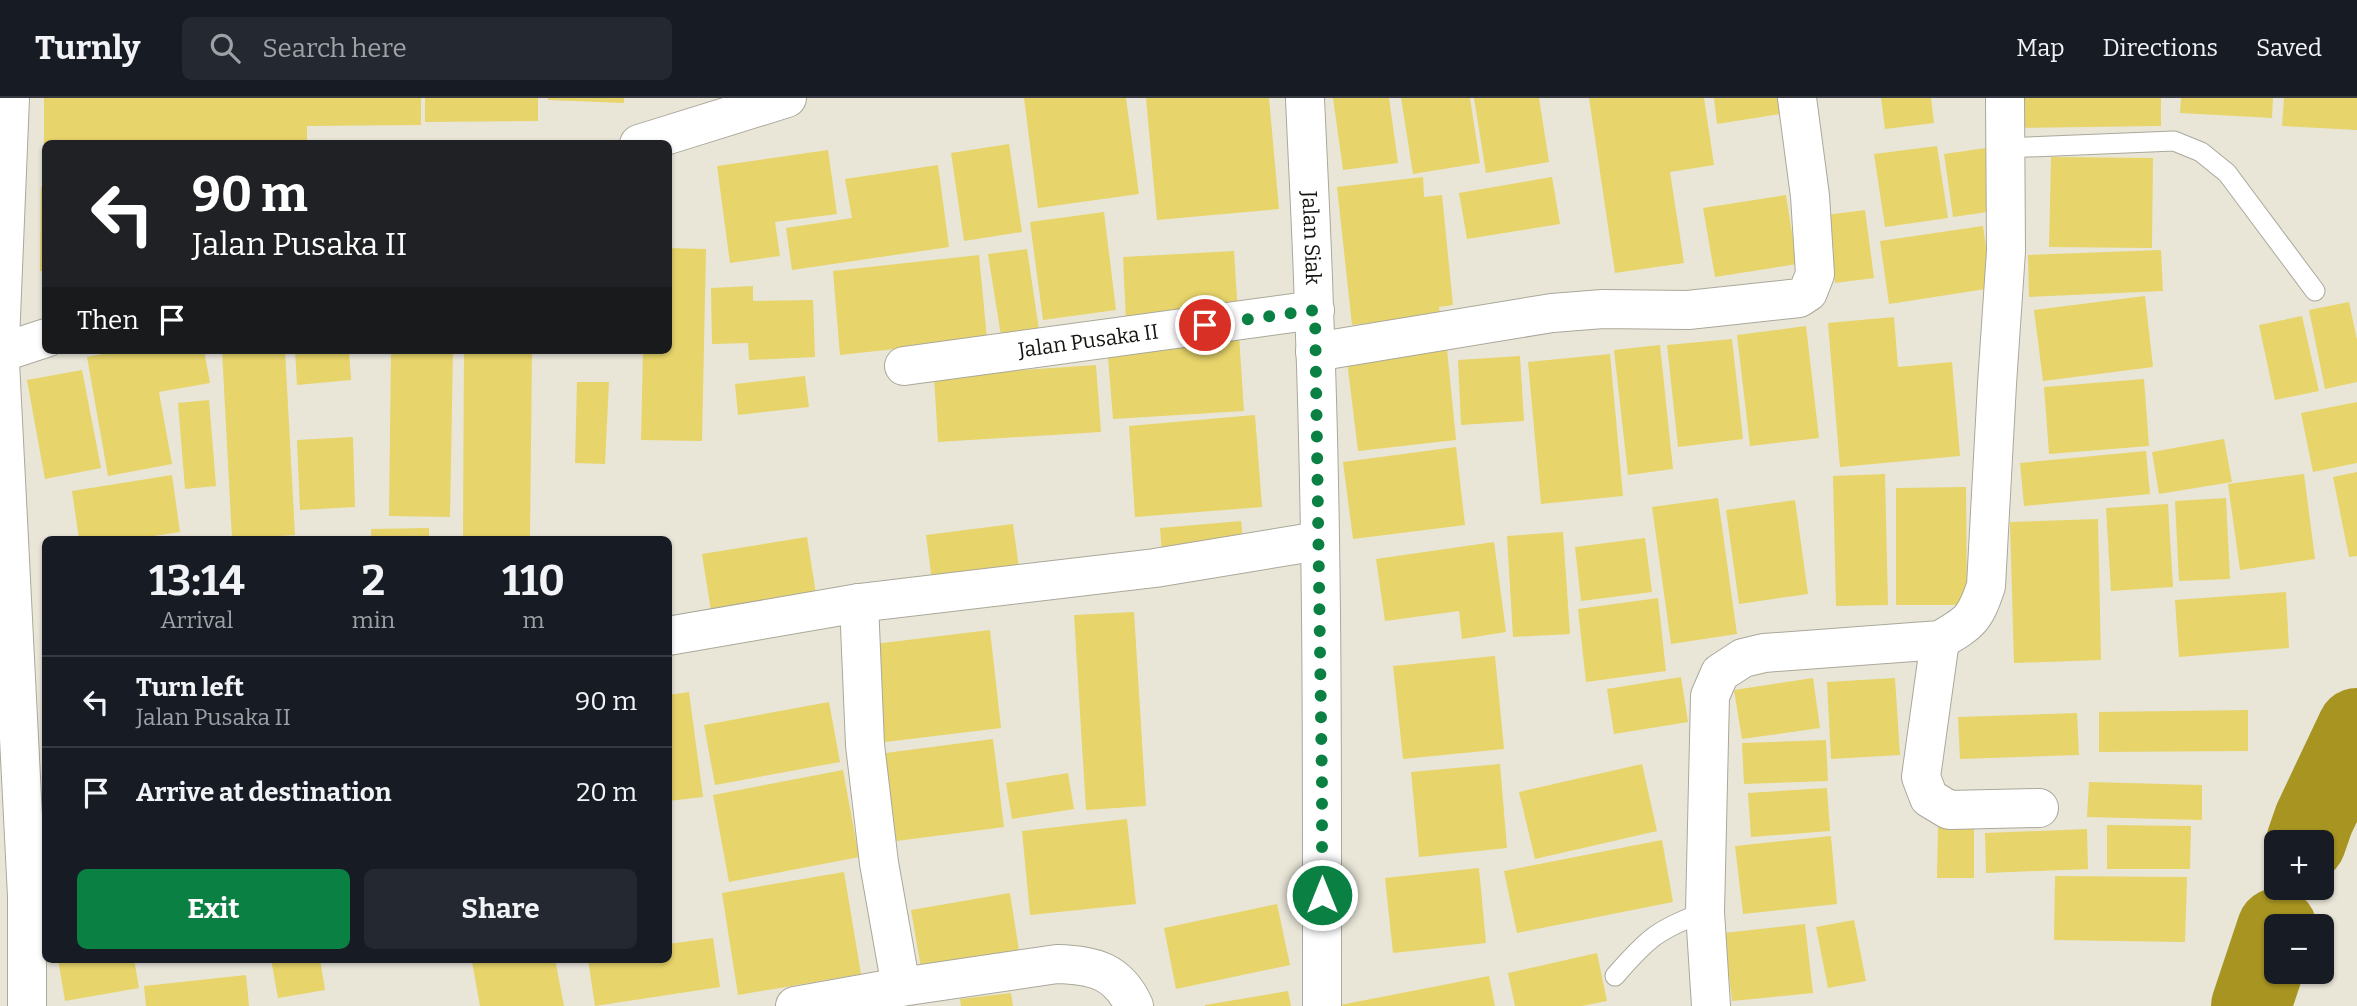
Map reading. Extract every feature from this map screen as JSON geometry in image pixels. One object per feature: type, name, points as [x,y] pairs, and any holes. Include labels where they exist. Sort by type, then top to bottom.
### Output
[{"type":"street","points":[[0,341],[10,98]]},
{"type":"street","points":[[649,140],[730,107],[787,98]]},
{"type":"street","name":"Jalan Siak","points":[[1305,98],[1315,310],[1322,785],[1322,1006]]},
{"type":"street","points":[[1315,352],[1552,313],[1688,310],[1799,298],[1808,292],[1815,274],[1810,196],[1797,98]]},
{"type":"street","points":[[1711,1006],[1705,912],[1710,696],[1720,673],[1743,659],[1765,653],[1940,640],[1964,626],[1978,611],[1986,586],[2006,251],[2005,98]]},
{"type":"street","name":"Jalan Pusaka II","points":[[904,366],[1315,310]]},
{"type":"street","points":[[0,353],[42,339]]},
{"type":"street","points":[[0,362],[14,899],[27,1006]]},
{"type":"street","points":[[672,635],[859,603],[1155,568],[1319,541]]},
{"type":"street","points":[[859,603],[865,745],[879,863],[901,986]]},
{"type":"street","points":[[1940,640],[1921,778],[1929,799],[1949,810],[2039,808]]},
{"type":"street","points":[[795,1006],[901,986],[1057,964],[1080,964],[1111,975],[1126,989],[1134,1006]]},
{"type":"lane","points":[[2005,148],[2174,141],[2201,152],[2227,173],[2315,291]]},
{"type":"lane","points":[[1615,976],[1642,945],[1658,932],[1705,912]]},
{"type":"building","points":[[44,98],[421,98],[421,125],[307,126],[307,140],[44,140]]},
{"type":"building","points":[[425,98],[538,98],[538,121],[425,122]]},
{"type":"building","points":[[624,98],[624,103],[548,100]]},
{"type":"building","points":[[1024,98],[1126,98],[1139,194],[1038,208]]},
{"type":"building","points":[[1146,98],[1269,98],[1279,209],[1157,220]]},
{"type":"building","points":[[1333,98],[1389,98],[1398,163],[1343,170]]},
{"type":"building","points":[[1401,98],[1470,98],[1480,163],[1413,174]]},
{"type":"building","points":[[1474,98],[1539,98],[1549,162],[1486,173]]},
{"type":"building","points":[[1589,98],[1704,98],[1714,165],[1670,172],[1684,263],[1615,273]]},
{"type":"building","points":[[1714,98],[1784,98],[1786,113],[1717,124]]},
{"type":"building","points":[[1881,98],[1931,98],[1934,123],[1885,129]]},
{"type":"building","points":[[2018,98],[2161,98],[2161,126],[2019,128]]},
{"type":"building","points":[[2181,98],[2273,98],[2272,118],[2180,113]]},
{"type":"building","points":[[2284,98],[2357,98],[2357,130],[2282,126]]},
{"type":"building","points":[[1009,144],[1022,232],[964,241],[951,153]]},
{"type":"building","points":[[1937,146],[1948,218],[1885,227],[1874,154]]},
{"type":"building","points":[[1986,148],[1994,211],[1953,217],[1944,154]]},
{"type":"building","points":[[828,150],[837,214],[775,222],[780,256],[730,263],[717,166]]},
{"type":"building","points":[[2051,157],[2153,158],[2152,248],[2049,247]]},
{"type":"building","points":[[938,165],[949,247],[792,270],[786,228],[852,218],[845,179]]},
{"type":"building","points":[[1423,177],[1424,197],[1442,195],[1453,305],[1439,307],[1440,315],[1352,325],[1337,187]]},
{"type":"building","points":[[1552,177],[1560,224],[1467,239],[1459,193]]},
{"type":"building","points":[[41,187],[42,187],[42,271]]},
{"type":"building","points":[[1786,195],[1797,264],[1715,277],[1703,208]]},
{"type":"building","points":[[1865,210],[1874,278],[1835,283],[1826,215]]},
{"type":"building","points":[[1104,212],[1116,310],[1043,320],[1030,222]]},
{"type":"building","points":[[1983,226],[1992,288],[1889,304],[1880,241]]},
{"type":"building","points":[[672,248],[706,249],[702,441],[641,440],[643,354],[672,354]]},
{"type":"building","points":[[1027,249],[1039,330],[1001,336],[988,254]]},
{"type":"building","points":[[2161,250],[2163,291],[2029,297],[2028,255]]},
{"type":"building","points":[[1234,251],[1238,315],[1126,322],[1123,257]]},
{"type":"building","points":[[979,255],[987,339],[840,355],[833,271]]},
{"type":"building","points":[[753,286],[753,301],[813,300],[815,357],[749,360],[748,343],[712,344],[711,288]]},
{"type":"building","points":[[2145,296],[2153,367],[2043,381],[2034,310]]},
{"type":"building","points":[[2349,302],[2357,340],[2357,382],[2325,389],[2309,310]]},
{"type":"building","points":[[2302,316],[2319,391],[2275,400],[2259,325]]},
{"type":"building","points":[[1894,317],[1898,367],[1952,362],[1960,456],[1840,467],[1828,323]]},
{"type":"building","points":[[1806,326],[1819,438],[1750,446],[1737,335]]},
{"type":"building","points":[[1239,336],[1244,411],[1113,419],[1107,345]]},
{"type":"building","points":[[1732,339],[1743,439],[1678,447],[1667,345]]},
{"type":"building","points":[[1660,345],[1673,469],[1628,475],[1614,350]]},
{"type":"building","points":[[1447,349],[1456,440],[1358,451],[1347,361]]},
{"type":"building","points":[[103,354],[205,354],[210,383],[159,392],[172,464],[108,476],[87,357]]},
{"type":"building","points":[[222,354],[285,354],[295,535],[232,536]]},
{"type":"building","points":[[295,354],[349,354],[351,380],[297,385]]},
{"type":"building","points":[[391,354],[453,354],[450,517],[389,516]]},
{"type":"building","points":[[464,354],[532,354],[530,536],[463,536]]},
{"type":"building","points":[[1610,354],[1623,496],[1541,504],[1528,362]]},
{"type":"building","points":[[1520,356],[1524,421],[1461,425],[1458,360]]},
{"type":"building","points":[[1096,365],[1101,432],[938,442],[934,376]]},
{"type":"building","points":[[82,370],[101,468],[45,479],[27,380]]},
{"type":"building","points":[[805,376],[809,407],[738,415],[735,384]]},
{"type":"building","points":[[2144,379],[2149,446],[2049,454],[2044,387]]},
{"type":"building","points":[[577,382],[609,382],[605,464],[575,463]]},
{"type":"building","points":[[209,400],[216,486],[185,489],[178,403]]},
{"type":"building","points":[[2357,402],[2357,463],[2313,472],[2301,413]]},
{"type":"building","points":[[1255,415],[1262,507],[1135,517],[1129,426]]},
{"type":"building","points":[[353,437],[355,507],[300,510],[297,440]]},
{"type":"building","points":[[2224,439],[2232,482],[2159,494],[2152,452]]},
{"type":"building","points":[[1456,447],[1465,525],[1353,539],[1343,462]]},
{"type":"building","points":[[2146,451],[2150,494],[2024,506],[2020,463]]},
{"type":"building","points":[[2357,472],[2357,556],[2349,557],[2333,477]]},
{"type":"building","points":[[1885,474],[1888,605],[1836,606],[1833,476]]},
{"type":"building","points":[[2304,474],[2315,559],[2240,570],[2228,484]]},
{"type":"building","points":[[172,475],[180,532],[154,536],[79,536],[72,491]]},
{"type":"building","points":[[1966,487],[1967,605],[1896,605],[1896,488]]},
{"type":"building","points":[[1718,498],[1737,634],[1671,644],[1652,507]]},
{"type":"building","points":[[2226,498],[2230,579],[2179,581],[2175,501]]},
{"type":"building","points":[[1795,500],[1808,594],[1739,604],[1726,510]]},
{"type":"building","points":[[2168,504],[2173,587],[2111,591],[2106,508]]},
{"type":"building","points":[[2098,519],[2101,660],[2014,663],[2010,522]]},
{"type":"building","points":[[1241,521],[1244,547],[1162,554],[1160,528]]},
{"type":"building","points":[[1013,524],[1020,576],[933,588],[926,535]]},
{"type":"building","points":[[429,528],[429,536],[371,536],[371,529]]},
{"type":"building","points":[[1563,532],[1570,634],[1513,637],[1507,536]]},
{"type":"building","points":[[807,537],[816,594],[711,611],[702,554]]},
{"type":"building","points":[[1645,538],[1652,592],[1581,601],[1575,547]]},
{"type":"building","points":[[1494,542],[1506,632],[1462,639],[1459,611],[1385,621],[1376,559]]},
{"type":"building","points":[[2286,592],[2289,648],[2179,657],[2175,600]]},
{"type":"building","points":[[1658,598],[1666,671],[1586,682],[1578,609]]},
{"type":"building","points":[[1134,612],[1146,806],[1086,810],[1074,615]]},
{"type":"building","points":[[990,630],[1001,728],[877,743],[866,645]]},
{"type":"building","points":[[1495,656],[1504,749],[1403,759],[1393,666]]},
{"type":"building","points":[[1681,677],[1688,722],[1614,734],[1607,689]]},
{"type":"building","points":[[1813,678],[1820,728],[1742,739],[1734,690]]},
{"type":"building","points":[[1895,678],[1900,755],[1831,759],[1827,682]]},
{"type":"building","points":[[689,692],[703,797],[672,801],[672,694]]},
{"type":"building","points":[[829,702],[840,762],[715,785],[704,725]]},
{"type":"building","points":[[2248,710],[2248,751],[2099,752],[2099,712]]},
{"type":"building","points":[[2077,713],[2079,755],[1960,759],[1958,717]]},
{"type":"building","points":[[993,739],[1004,827],[889,842],[878,754]]},
{"type":"building","points":[[1826,740],[1828,781],[1744,784],[1742,743]]},
{"type":"building","points":[[1500,764],[1507,848],[1419,857],[1411,772]]},
{"type":"building","points":[[1642,764],[1657,831],[1535,859],[1519,792]]},
{"type":"building","points":[[843,770],[859,857],[729,882],[713,795]]},
{"type":"building","points":[[1068,773],[1074,809],[1012,819],[1006,783]]},
{"type":"building","points":[[2089,782],[2202,785],[2202,820],[2087,817]]},
{"type":"building","points":[[1827,788],[1830,831],[1751,837],[1748,793]]},
{"type":"building","points":[[1127,819],[1136,904],[1030,915],[1022,831]]},
{"type":"building","points":[[1938,825],[1974,825],[1974,878],[1937,878]]},
{"type":"building","points":[[2107,825],[2191,826],[2190,869],[2107,869]]},
{"type":"building","points":[[2087,829],[2088,869],[1986,873],[1985,833]]},
{"type":"building","points":[[1831,836],[1837,904],[1743,914],[1735,846]]},
{"type":"building","points":[[1662,840],[1673,902],[1517,933],[1504,871]]},
{"type":"building","points":[[1479,868],[1486,943],[1393,953],[1385,878]]},
{"type":"building","points":[[844,872],[861,974],[738,995],[722,893]]},
{"type":"building","points":[[2055,876],[2187,877],[2185,942],[2054,940]]},
{"type":"building","points":[[1010,893],[1020,957],[922,974],[911,910]]},
{"type":"building","points":[[1277,904],[1290,965],[1176,989],[1164,928]]},
{"type":"building","points":[[1854,920],[1866,981],[1828,988],[1816,927]]},
{"type":"building","points":[[1805,924],[1813,993],[1732,1001],[1724,933]]},
{"type":"building","points":[[713,938],[720,987],[595,1006],[589,963],[672,963],[672,943]]},
{"type":"building","points":[[1597,953],[1607,1001],[1582,1006],[1515,1006],[1508,973]]},
{"type":"building","points":[[59,963],[135,963],[139,988],[65,1001]]},
{"type":"building","points":[[272,963],[321,963],[325,990],[278,998]]},
{"type":"building","points":[[472,963],[556,963],[564,1006],[480,1006]]},
{"type":"building","points":[[246,975],[249,1006],[146,1006],[144,986]]},
{"type":"building","points":[[1489,976],[1495,1006],[1340,1006],[1340,1005]]},
{"type":"building","points":[[1288,991],[1291,1006],[1205,1006],[1205,1005]]},
{"type":"building","points":[[1011,993],[1013,1006],[961,1006],[960,999]]},
{"type":"waterway","points":[[2310,830],[2357,728]]},
{"type":"waterway","points":[[2251,1006],[2264,967]]},
{"type":"route","points":[[1205,325],[1315,310],[1322,895]]}]
